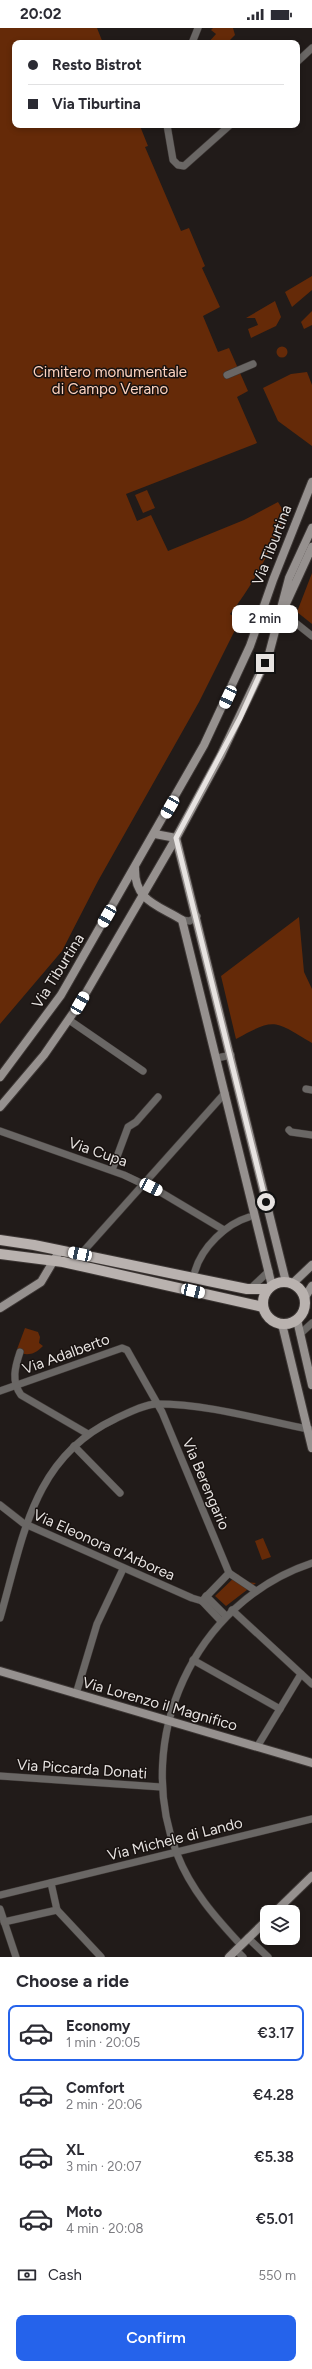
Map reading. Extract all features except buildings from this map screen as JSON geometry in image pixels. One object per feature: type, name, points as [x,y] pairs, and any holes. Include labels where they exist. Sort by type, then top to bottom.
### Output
[{"type":"main road","points":[[0,1240],[60,1250],[250,1289],[270,1288],[289,1283],[310,1294],[304,1316],[282,1324],[270,1319],[263,1307],[264,1298],[270,1288]]},
{"type":"main road","points":[[0,1254],[72,1264],[263,1307]]},
{"type":"street","points":[[193,40],[198,28]]},
{"type":"street","points":[[300,59],[312,48]]},
{"type":"street","points":[[168,128],[173,160],[178,165],[186,165],[227,128]]},
{"type":"street","points":[[227,375],[253,364]]},
{"type":"street","name":"Via Tiburtina","points":[[0,1077],[50,1012],[155,834],[204,745],[237,677],[312,482]]},
{"type":"street","name":"Via Tiburtina","points":[[0,1107],[44,1055],[69,1020],[176,838],[246,705],[269,654],[282,612],[289,578],[312,528]]},
{"type":"street","name":"Via Tiburtina","points":[[282,612],[312,547]]},
{"type":"street","points":[[282,612],[312,636]]},
{"type":"street","points":[[155,834],[176,838],[197,916],[266,1202],[289,1283],[312,1265]]},
{"type":"street","points":[[136,866],[136,886],[142,896],[182,920],[190,921],[197,916]]},
{"type":"street","points":[[182,920],[253,1205],[268,1271],[270,1288]]},
{"type":"street","points":[[69,1020],[143,1070]]},
{"type":"street","points":[[217,1058],[231,1055]]},
{"type":"street","points":[[72,1264],[225,1093]]},
{"type":"street","points":[[112,1170],[128,1127],[136,1122],[158,1097]]},
{"type":"street","points":[[289,1130],[291,1132],[312,1136]]},
{"type":"street","name":"Via Cupa","points":[[0,1131],[112,1170],[144,1184],[224,1230]]},
{"type":"street","points":[[253,1205],[266,1202]]},
{"type":"street","points":[[195,1271],[203,1253],[224,1230],[235,1222],[249,1217]]},
{"type":"street","points":[[0,1308],[39,1284],[55,1261],[60,1250]]},
{"type":"street","points":[[250,1289],[268,1271]]},
{"type":"street","points":[[304,1316],[300,1334],[312,1385]]},
{"type":"street","points":[[300,1334],[312,1323]]},
{"type":"street","points":[[282,1324],[310,1430],[312,1448]]},
{"type":"street","name":"Via Adalberto","points":[[0,1391],[123,1348],[129,1353],[157,1404]]},
{"type":"street","points":[[20,1352],[14,1370],[16,1385],[21,1396],[88,1434]]},
{"type":"street","points":[[0,1618],[3,1598],[26,1525],[42,1486],[59,1462],[88,1434],[116,1419],[157,1404],[215,1410],[310,1430]]},
{"type":"street","name":"Via Berengario","points":[[157,1404],[229,1574]]},
{"type":"street","points":[[74,1446],[120,1493]]},
{"type":"street","name":"Via Eleonora d'Arborea","points":[[0,1505],[26,1525],[123,1568],[204,1598]]},
{"type":"street","points":[[242,1957],[238,1947],[200,1898],[176,1852],[167,1821],[162,1787],[162,1751],[168,1720],[176,1695],[193,1660],[223,1619],[256,1591],[289,1572],[312,1563]]},
{"type":"street","points":[[76,1694],[97,1624],[123,1568]]},
{"type":"street","points":[[223,1619],[204,1598],[229,1574],[256,1591]]},
{"type":"street","points":[[232,1610],[312,1684]]},
{"type":"street","points":[[193,1660],[280,1709]]},
{"type":"street","name":"Via Lorenzo il Magnifico","points":[[0,1672],[312,1763]]},
{"type":"street","points":[[257,1747],[301,1674]]},
{"type":"street","name":"Via Piccarda Donati","points":[[0,1776],[162,1787]]},
{"type":"street","name":"Via Michele di Lando","points":[[0,1895],[309,1820]]},
{"type":"street","points":[[282,1905],[312,1876]]},
{"type":"street","points":[[51,1883],[57,1910],[101,1957]]},
{"type":"street","points":[[0,1909],[16,1957]]},
{"type":"street","points":[[4,1922],[57,1910]]},
{"type":"street","points":[[228,1957],[260,1927]]},
{"type":"street","points":[[248,1938],[268,1957]]},
{"type":"green space","name":"Cimitero monumentale di Campo Verano","points":[[0,28],[97,28],[102,40],[12,40],[12,128],[141,128],[148,146],[145,147],[181,231],[189,228],[205,266],[202,268],[220,307],[203,316],[218,352],[229,348],[248,391],[237,397],[257,443],[126,494],[137,521],[151,515],[168,551],[244,520],[278,502],[286,515],[247,591],[230,614],[240,620],[199,702],[98,881],[62,951],[0,1024]]},
{"type":"green space","points":[[213,28],[233,28],[235,35],[230,40],[211,40],[216,34],[211,30]]},
{"type":"green space","points":[[312,276],[312,290],[292,307],[285,292]]},
{"type":"green space","points":[[275,301],[281,317],[276,326],[251,338],[248,329],[258,325],[255,318],[246,318]]},
{"type":"green space","points":[[312,311],[312,325],[304,329],[301,322]]},
{"type":"green space","points":[[282,346],[286,348],[288,352],[286,356],[282,358],[278,356],[276,352],[278,348]]},
{"type":"green space","points":[[307,372],[312,385],[312,446],[278,421],[263,388],[291,374]]},
{"type":"green space","points":[[147,490],[155,508],[143,513],[135,495]]},
{"type":"green space","points":[[312,573],[312,624],[297,612]]},
{"type":"green space","points":[[299,917],[304,972],[312,989],[312,1043],[290,1030],[275,1024],[259,1027],[236,1039],[221,976]]},
{"type":"green space","points":[[25,1328],[38,1332],[40,1337],[39,1343],[43,1346],[31,1354],[16,1352]]},
{"type":"green space","points":[[263,1538],[271,1557],[262,1560],[255,1541]]},
{"type":"green space","points":[[238,1574],[246,1582],[256,1583],[226,1606],[215,1596]]},
{"type":"route","points":[[265,663],[240,718],[176,838],[183,858],[266,1202]]}]
